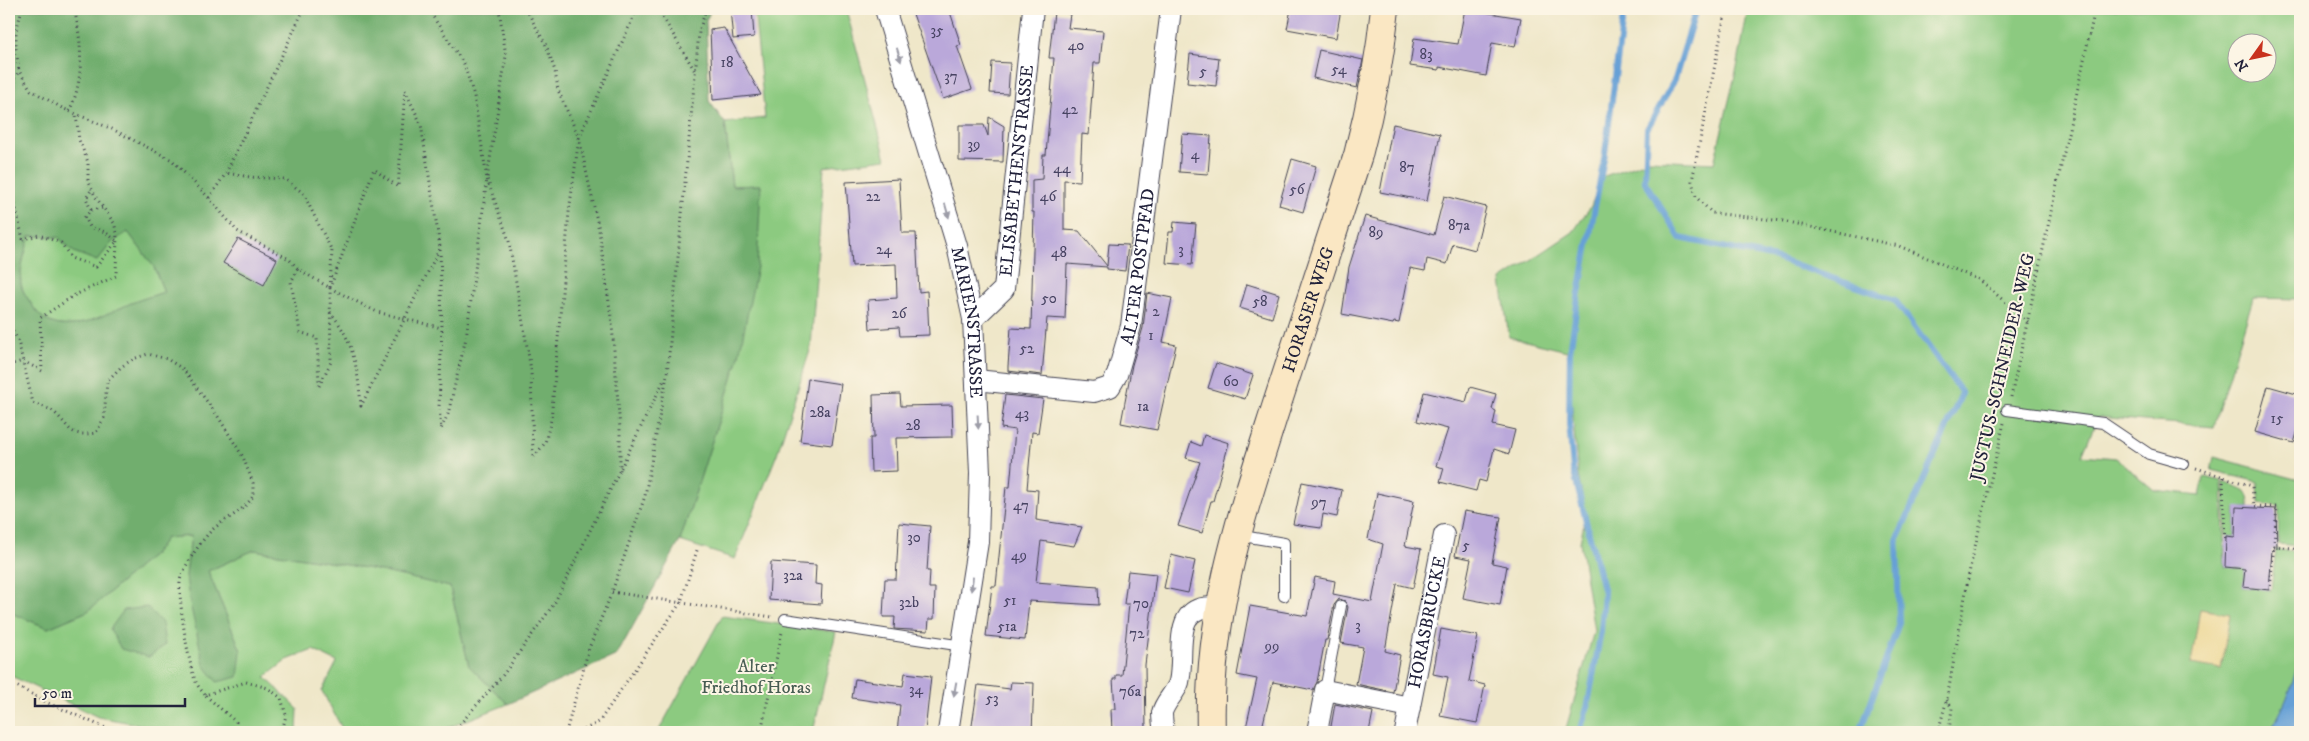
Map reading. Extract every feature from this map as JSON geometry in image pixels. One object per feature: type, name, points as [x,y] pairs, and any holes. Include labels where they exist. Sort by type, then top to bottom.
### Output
[{"type":"main road","name":"HORASER WEG","points":[[1211,732],[1212,670],[1219,608],[1236,535],[1358,155],[1373,98],[1381,55],[1385,9]]},
{"type":"street","name":"MARIENSTRASSE","points":[[885,9],[954,237],[973,319],[980,473],[978,542],[948,732]]},
{"type":"street","name":"ELISABETHENSTRASSE","points":[[973,319],[1004,290],[1033,9]]},
{"type":"street","name":"ALTER POSTPFAD","points":[[976,380],[1094,392],[1110,387],[1117,375],[1131,326],[1171,9]]},
{"type":"street","name":"HORASBRÜCKE","points":[[1406,732],[1444,536]]},
{"type":"street","points":[[1164,732],[1162,712],[1179,683],[1183,626],[1195,610],[1205,606],[1219,608]]},
{"type":"street","points":[[1317,732],[1325,690]]},
{"type":"street","name":"HORASBRÜCKE","points":[[1325,690],[1410,707]]},
{"type":"lane","points":[[2007,410],[2103,423],[2149,454],[2184,464]]},
{"type":"lane","points":[[1236,535],[1284,543],[1284,596]]},
{"type":"lane","points":[[1325,690],[1341,606]]},
{"type":"lane","points":[[785,619],[963,646]]},
{"type":"path","points":[[22,9],[16,31],[19,71],[31,90],[172,160],[209,198],[237,231],[289,259],[298,269],[330,288],[377,312],[406,317],[442,328]]},
{"type":"path","points":[[69,110],[73,103],[81,58],[74,9]]},
{"type":"path","points":[[209,198],[226,173],[304,9]]},
{"type":"path","points":[[428,9],[464,64],[467,72],[474,96],[487,179],[509,241],[531,370],[533,458],[545,443],[551,420],[569,212],[579,138],[637,9]]},
{"type":"path","points":[[330,288],[374,169],[398,187],[406,90],[421,124],[440,247],[442,328],[439,407],[441,429],[448,414],[466,338],[487,179],[506,56],[500,9]]},
{"type":"path","points":[[526,9],[547,47],[555,70],[558,90],[579,138],[599,230],[612,324],[620,429],[620,471]]},
{"type":"path","points":[[658,9],[696,74]]},
{"type":"path","points":[[566,732],[589,648],[612,592],[645,496],[667,375],[699,32],[706,9]]},
{"type":"path","points":[[1726,9],[1692,181],[1696,197],[1712,213],[1783,221],[1899,246],[1980,280],[2028,322]]},
{"type":"path","name":"JUSTUS-SCHNEIDER-WEG","points":[[1938,732],[1947,699],[1970,568],[2028,322],[2096,9]]},
{"type":"path","points":[[9,87],[19,71]]},
{"type":"path","points":[[9,364],[23,361],[42,371],[40,318],[75,295],[116,276],[117,241],[114,223],[103,208],[88,180],[88,162],[79,140],[76,114]]},
{"type":"path","points":[[9,155],[9,166]]},
{"type":"path","points":[[226,173],[250,177],[285,178],[295,184],[303,193],[332,251],[330,288],[331,362],[319,386],[317,338],[300,332],[291,282],[298,269]]},
{"type":"path","points":[[9,180],[18,225],[23,239],[39,235],[61,243],[71,258],[96,267],[117,241]]},
{"type":"path","points":[[91,210],[86,198],[92,188]]},
{"type":"path","points":[[103,208],[91,210],[84,217],[90,228],[105,232],[117,241]]},
{"type":"path","points":[[330,311],[343,327],[353,355],[358,374],[361,406],[440,247]]},
{"type":"path","points":[[9,322],[18,341],[33,404],[54,411],[69,431],[81,435],[96,433],[104,418],[107,381],[120,367],[133,359],[148,354],[167,359],[183,368],[217,415],[243,457],[253,483],[253,496],[241,512],[211,532],[194,555],[180,579],[184,635],[194,677],[205,694],[236,722],[232,732]]},
{"type":"path","points":[[453,732],[503,675],[554,604],[667,375]]},
{"type":"path","points":[[2184,464],[2252,486],[2254,506],[2277,507],[2270,590]]},
{"type":"path","points":[[2223,477],[2225,545]]},
{"type":"path","points":[[2274,546],[2300,549]]},
{"type":"path","points":[[580,732],[599,722],[680,602],[698,547]]},
{"type":"path","points":[[612,592],[785,619],[761,732]]},
{"type":"path","points":[[9,682],[48,703],[115,732]]},
{"type":"path","points":[[205,694],[246,682],[268,688],[281,698],[286,715],[282,732]]},
{"type":"path","points":[[1947,699],[1952,708],[1948,732]]},
{"type":"green space","points":[[9,9],[711,9],[706,21],[709,101],[725,123],[732,186],[761,185],[757,267],[738,360],[680,541],[617,655],[508,704],[469,666],[450,587],[372,569],[254,550],[208,571],[241,651],[238,677],[217,682],[204,665],[189,599],[186,576],[191,536],[166,538],[155,553],[88,611],[48,628],[9,612]],"holes":[[[128,232],[154,267],[164,292],[131,303],[97,318],[73,325],[51,322],[41,316],[25,295],[21,283],[23,262],[30,236],[58,237],[74,252],[97,261],[113,241]]]},
{"type":"green space","points":[[754,9],[846,9],[886,159],[824,167],[811,347],[777,454],[735,559],[680,541],[738,360],[761,185],[732,186],[725,123],[765,118]]},
{"type":"green space","points":[[1748,9],[2300,9],[2300,299],[2253,298],[2214,427],[2098,417],[2082,455],[2116,458],[2154,490],[2200,495],[2204,477],[2222,481],[2225,567],[2245,569],[2243,587],[2271,590],[2276,549],[2300,553],[2302,630],[2299,661],[2291,691],[2270,732],[1565,732],[1594,631],[1580,542],[1586,515],[1578,475],[1567,351],[1509,337],[1501,280],[1573,232],[1591,206],[1602,177],[1649,160],[1714,163],[1738,63]]},
{"type":"green space","points":[[128,232],[154,267],[164,292],[131,303],[98,318],[74,325],[62,325],[51,322],[41,316],[25,295],[21,283],[23,262],[30,236],[58,237],[74,252],[97,261],[113,241]]},
{"type":"green space","points":[[2214,457],[2300,480],[2299,546],[2278,544],[2279,506],[2259,503],[2258,482],[2211,470]]},
{"type":"green space","points":[[2224,482],[2246,492],[2249,501],[2249,508],[2236,508],[2235,537],[2226,536]]},
{"type":"green space","points":[[191,536],[186,576],[241,651],[208,571],[254,550],[372,569],[450,587],[469,666],[508,704],[437,732],[344,732],[322,691],[337,662],[313,650],[287,660],[265,677],[298,709],[297,732],[165,729],[98,717],[9,675],[9,612],[48,628],[88,611],[155,553],[166,538]]},
{"type":"green space","points":[[147,607],[162,623],[165,645],[149,657],[121,649],[110,629],[124,610]]},
{"type":"green space","name":"Alter Friedhof Horas","points":[[722,616],[836,632],[813,732],[658,732]]},
{"type":"sand","points":[[2200,609],[2230,614],[2221,669],[2191,664]]},
{"type":"water","points":[[2300,647],[2300,732],[2270,732],[2290,691]]},
{"type":"building","points":[[730,9],[752,9],[754,37],[733,39]]},
{"type":"building","points":[[929,9],[949,9],[961,45],[957,46],[972,89],[943,99],[913,14]]},
{"type":"building","points":[[1291,9],[1341,9],[1336,38],[1287,29]]},
{"type":"building","points":[[1465,9],[1521,18],[1515,47],[1492,43],[1486,76],[1439,67],[1439,70],[1410,66],[1414,38],[1458,44]]},
{"type":"building","points":[[1054,12],[1070,14],[1068,28],[1103,31],[1100,63],[1094,63],[1089,135],[1082,134],[1080,181],[1064,180],[1064,230],[1079,231],[1107,266],[1109,244],[1128,245],[1125,271],[1107,269],[1107,267],[1067,264],[1065,319],[1047,318],[1042,375],[1008,371],[1008,366],[1011,328],[1031,329],[1034,212],[1032,212],[1032,180],[1042,179],[1043,155],[1046,155],[1054,58],[1049,58]]},
{"type":"building","points":[[724,28],[761,95],[713,100],[710,30]]},
{"type":"building","points":[[1319,50],[1363,60],[1357,88],[1313,78]]},
{"type":"building","points":[[1190,54],[1219,58],[1216,86],[1187,83]]},
{"type":"building","points":[[992,62],[1010,63],[1008,94],[990,93]]},
{"type":"building","points":[[989,117],[1004,126],[1003,162],[959,161],[959,125],[984,125],[988,136]]},
{"type":"building","points":[[1393,124],[1440,134],[1427,201],[1380,192]]},
{"type":"building","points":[[1182,134],[1211,136],[1208,174],[1179,172]]},
{"type":"building","points":[[1292,159],[1316,166],[1303,212],[1279,205]]},
{"type":"building","points":[[899,179],[902,233],[916,233],[919,292],[927,291],[929,335],[900,336],[899,327],[870,329],[868,300],[897,298],[896,264],[852,266],[846,182]]},
{"type":"building","points":[[1444,196],[1486,207],[1475,250],[1453,244],[1447,264],[1427,259],[1425,271],[1410,268],[1399,323],[1394,322],[1393,324],[1342,314],[1349,267],[1365,216],[1434,235]]},
{"type":"building","points":[[1174,222],[1196,224],[1192,265],[1166,263],[1169,232],[1173,232]]},
{"type":"building","points":[[238,239],[277,259],[264,285],[223,263]]},
{"type":"building","points":[[1247,284],[1279,294],[1272,318],[1240,308]]},
{"type":"building","points":[[1147,293],[1172,298],[1163,342],[1176,345],[1157,430],[1121,423],[1132,365],[1143,328]]},
{"type":"building","points":[[1216,363],[1253,375],[1245,399],[1208,388]]},
{"type":"building","points":[[808,379],[841,384],[832,445],[800,441]]},
{"type":"building","points":[[2268,386],[2300,395],[2300,423],[2294,443],[2255,432]]},
{"type":"building","points":[[1470,387],[1496,394],[1492,409],[1496,411],[1493,425],[1515,430],[1509,454],[1494,449],[1486,482],[1479,480],[1476,491],[1440,482],[1444,468],[1436,466],[1448,429],[1417,421],[1424,392],[1466,402]]},
{"type":"building","points":[[900,394],[901,406],[952,405],[953,437],[896,438],[897,471],[871,472],[870,438],[874,438],[873,395]]},
{"type":"building","points":[[1005,395],[1043,399],[1038,433],[1032,432],[1027,489],[1038,490],[1036,520],[1082,527],[1074,546],[1041,541],[1036,582],[1098,587],[1099,605],[1029,601],[1025,640],[986,636],[992,586],[996,586],[1006,487],[1010,487],[1015,430],[1001,428]]},
{"type":"building","points":[[1204,435],[1229,443],[1202,533],[1178,526],[1200,462],[1186,458],[1191,442],[1201,446]]},
{"type":"building","points":[[1302,482],[1342,490],[1337,517],[1323,514],[1321,528],[1293,524]]},
{"type":"building","points":[[1377,493],[1414,501],[1405,546],[1421,549],[1413,588],[1397,584],[1385,651],[1400,655],[1393,692],[1356,684],[1363,647],[1341,643],[1348,607],[1345,601],[1339,599],[1334,605],[1317,682],[1313,690],[1273,682],[1261,732],[1245,732],[1257,679],[1237,675],[1250,606],[1307,616],[1315,577],[1335,581],[1333,594],[1372,602],[1383,544],[1368,539]]},
{"type":"building","points":[[2236,507],[2276,509],[2277,548],[2272,550],[2269,590],[2243,587],[2245,569],[2225,567],[2226,536],[2235,537]]},
{"type":"building","points":[[1464,511],[1501,517],[1492,563],[1507,566],[1500,605],[1463,598],[1471,559],[1455,556]]},
{"type":"building","points":[[899,523],[930,526],[927,571],[930,571],[929,588],[935,588],[934,619],[929,619],[928,631],[894,629],[895,617],[883,617],[885,579],[896,579]]},
{"type":"building","points":[[1171,555],[1195,561],[1188,593],[1164,588]]},
{"type":"building","points":[[771,562],[816,565],[815,584],[822,585],[821,604],[769,600]]},
{"type":"building","points":[[1128,571],[1156,574],[1145,665],[1146,732],[1112,732],[1111,709],[1115,709],[1113,679],[1116,679],[1116,675],[1122,675],[1129,604],[1124,604]]},
{"type":"building","points":[[1441,629],[1478,636],[1469,681],[1485,685],[1477,723],[1440,716],[1448,677],[1433,674]]},
{"type":"building","points":[[905,673],[931,676],[925,732],[897,732],[900,705],[852,698],[855,679],[903,686]]},
{"type":"building","points":[[1011,682],[1034,683],[1032,732],[971,732],[978,685],[1010,689]]},
{"type":"building","points":[[1335,704],[1373,712],[1369,732],[1330,732]]},
{"type":"waterway","points":[[1580,732],[1588,704],[1601,631],[1604,593],[1573,469],[1569,424],[1570,352],[1605,153],[1624,9]]},
{"type":"waterway","points":[[1696,9],[1675,79],[1647,129],[1645,182],[1680,238],[1775,258],[1895,300],[1962,393],[1897,540],[1899,623],[1860,732]]}]
